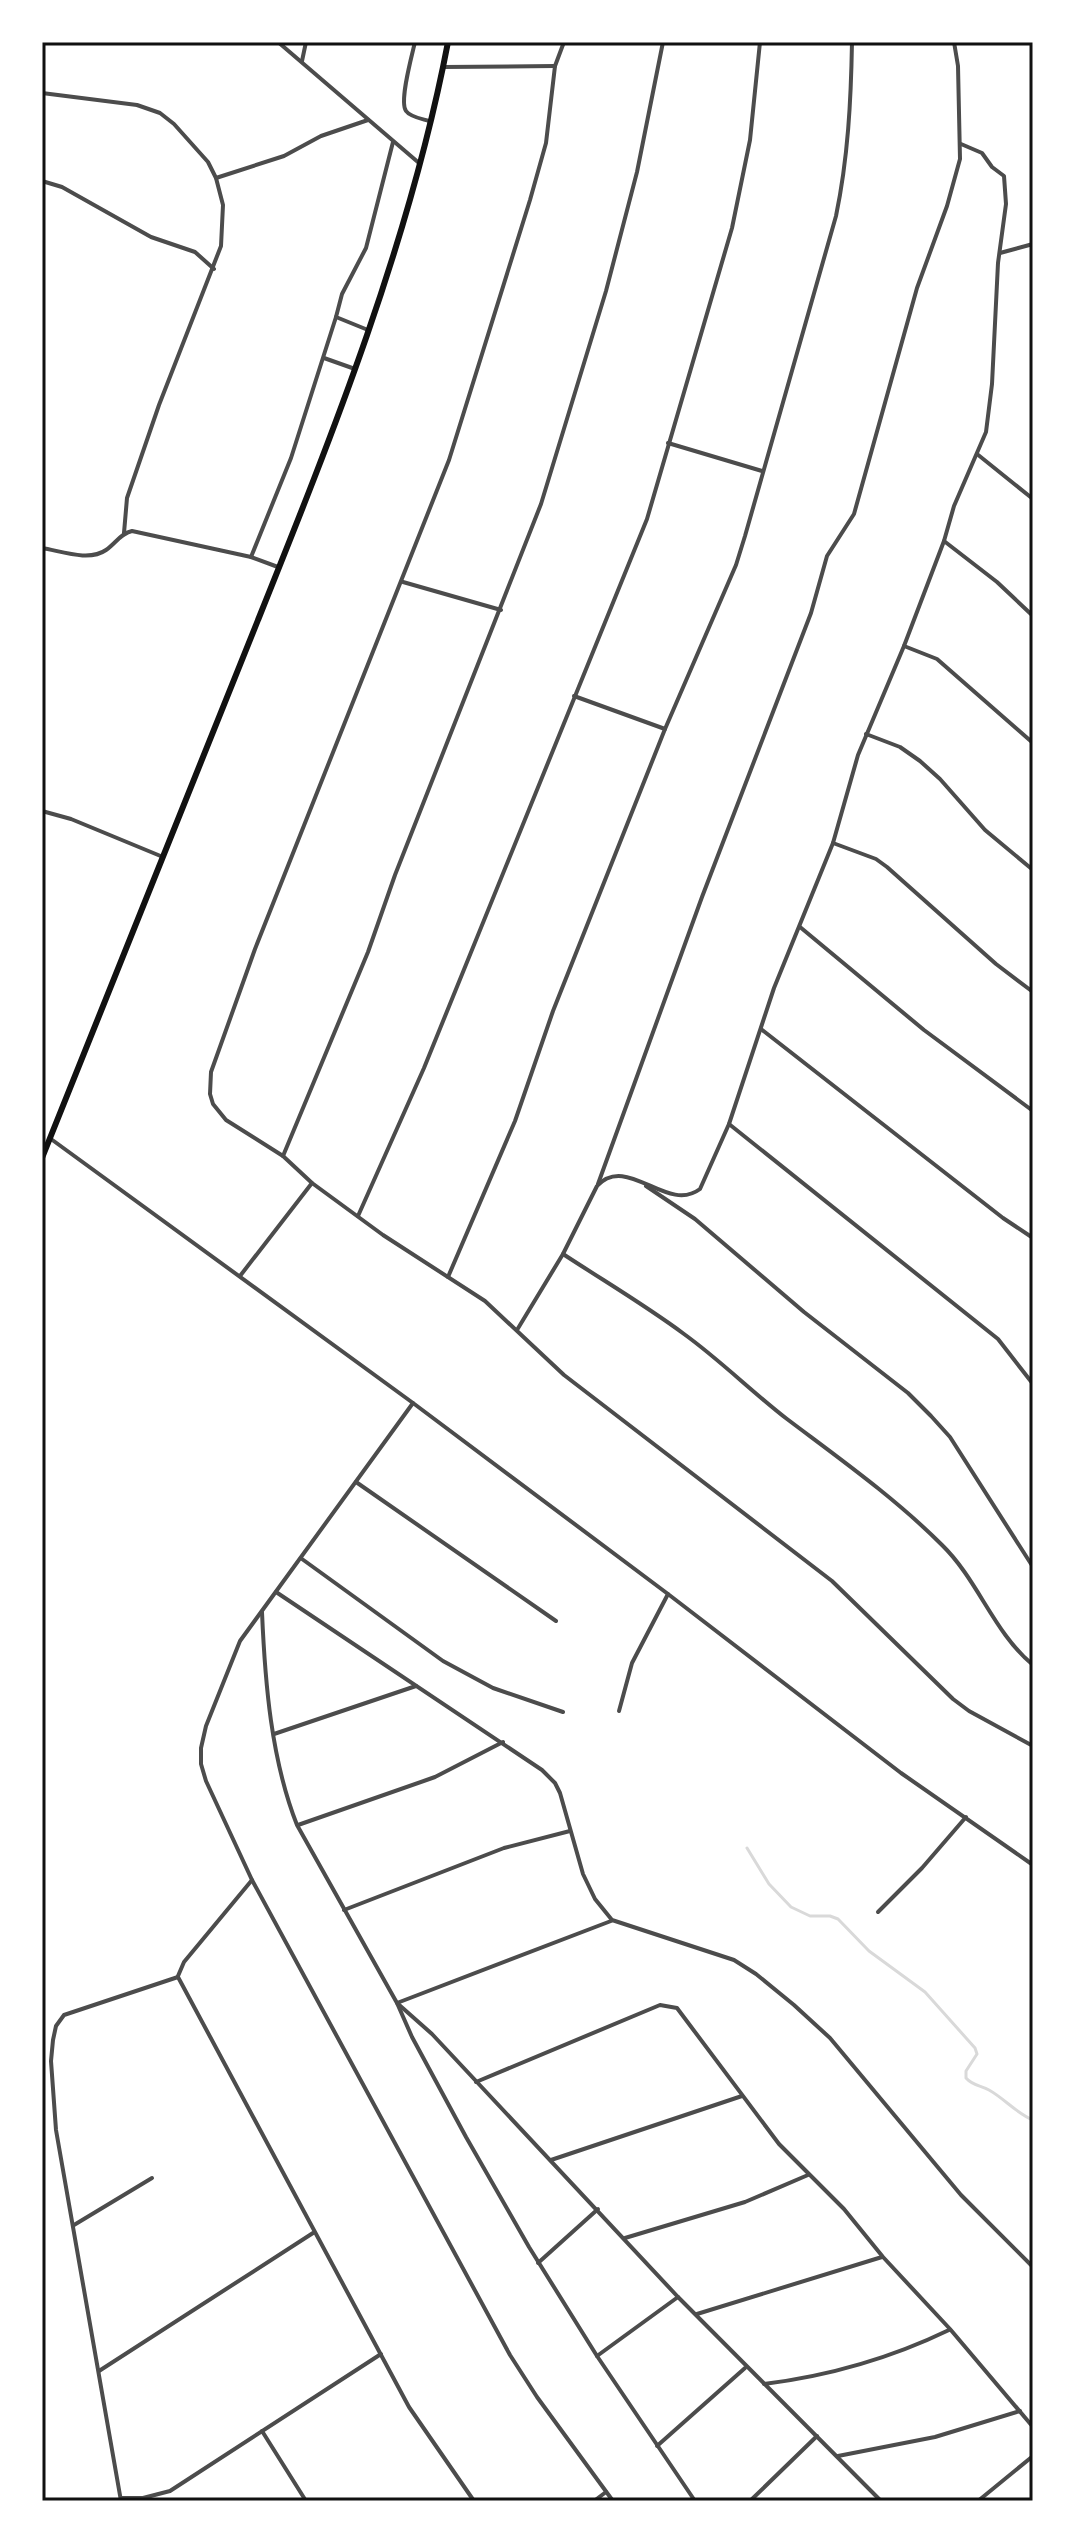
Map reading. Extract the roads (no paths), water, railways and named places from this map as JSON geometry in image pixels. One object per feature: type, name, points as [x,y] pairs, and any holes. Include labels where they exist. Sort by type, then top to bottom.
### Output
[{"type":"main road","points":[[42,1158],[279,568],[355,369],[419,164],[448,42]]},
{"type":"street","points":[[278,42],[419,164]]},
{"type":"street","points":[[302,61],[306,42]]},
{"type":"street","points":[[415,42],[403,99],[404,109],[429,121]]},
{"type":"street","points":[[564,42],[555,66],[546,143],[449,460],[255,949],[211,1072],[210,1094],[219,1113],[283,1156],[312,1183],[393,1243],[485,1301],[564,1375],[832,1581],[953,1699],[1033,1746]]},
{"type":"street","points":[[283,1156],[368,952],[541,504],[606,291],[637,172],[663,42]]},
{"type":"street","points":[[358,1216],[424,1068],[647,519],[732,228],[750,140],[760,42]]},
{"type":"street","points":[[448,1277],[515,1121],[553,1011],[665,729],[736,565],[836,216],[850,132],[852,42]]},
{"type":"street","points":[[517,1330],[563,1254],[597,1186],[712,870],[811,613],[827,556],[854,514],[917,288],[955,182],[961,144],[954,42]]},
{"type":"street","points":[[443,67],[555,66]]},
{"type":"street","points":[[42,93],[137,105],[160,113],[200,151],[216,178],[223,205],[223,231],[214,269],[145,445],[127,498],[124,533]]},
{"type":"street","points":[[216,178],[284,156],[321,136],[368,120]]},
{"type":"street","points":[[251,557],[291,458],[342,294],[366,248],[393,142]]},
{"type":"street","points":[[597,1186],[604,1179],[616,1175],[676,1195],[694,1194],[700,1189],[729,1124],[761,1029],[833,843],[866,734],[904,646],[954,506],[977,454],[989,414],[1006,204],[1004,176],[992,167],[982,153],[961,144]]},
{"type":"street","points":[[42,181],[62,187],[151,237],[195,252],[214,269]]},
{"type":"street","points":[[1000,253],[1033,244]]},
{"type":"street","points":[[336,317],[368,330]]},
{"type":"street","points":[[324,358],[355,369]]},
{"type":"street","points":[[668,443],[763,471]]},
{"type":"street","points":[[977,454],[1033,499]]},
{"type":"street","points":[[42,548],[97,555],[124,533],[142,532],[251,557],[279,568]]},
{"type":"street","points":[[944,541],[997,582],[1033,616]]},
{"type":"street","points":[[403,582],[501,610]]},
{"type":"street","points":[[904,646],[937,659],[1033,743]]},
{"type":"street","points":[[574,696],[665,729]]},
{"type":"street","points":[[866,734],[900,747],[920,761],[985,830],[1033,870]]},
{"type":"street","points":[[42,811],[71,819],[163,857]]},
{"type":"street","points":[[833,843],[864,854],[887,867],[996,964],[1033,992]]},
{"type":"street","points":[[800,927],[924,1030],[1033,1111]]},
{"type":"street","points":[[761,1029],[1003,1218],[1033,1238]]},
{"type":"street","points":[[729,1124],[998,1339],[1033,1384]]},
{"type":"street","points":[[50,1139],[413,1403],[889,1764],[1033,1865]]},
{"type":"street","points":[[638,1181],[695,1219],[804,1312],[908,1393],[950,1437],[1033,1567]]},
{"type":"street","points":[[240,1276],[312,1183]]},
{"type":"street","points":[[563,1254],[688,1336],[757,1396],[911,1515],[944,1546],[967,1574],[1013,1644],[1033,1665]]},
{"type":"street","points":[[413,1403],[240,1641],[206,1726],[201,1764],[252,1880],[516,2365],[613,2501]]},
{"type":"street","points":[[356,1482],[556,1621]]},
{"type":"street","points":[[302,1559],[453,1667],[493,1688],[563,1712]]},
{"type":"street","points":[[276,1592],[542,1770],[555,1783],[564,1802],[583,1874],[595,1899],[612,1920],[734,1960],[808,2016],[961,2195],[1033,2267]]},
{"type":"street","points":[[619,1711],[632,1663],[668,1594]]},
{"type":"street","points":[[262,1609],[274,1734],[281,1777],[297,1825],[538,2263],[695,2501]]},
{"type":"street","points":[[274,1734],[418,1685]]},
{"type":"street","points":[[297,1825],[435,1777],[503,1742]]},
{"type":"street","points":[[878,1912],[966,1817]]},
{"type":"street","points":[[344,1910],[504,1848],[570,1831]]},
{"type":"street","points":[[252,1880],[184,1962],[178,1977],[313,2233],[422,2429],[474,2501]]},
{"type":"street","points":[[397,2003],[612,1920]]},
{"type":"street","points":[[178,1977],[64,2015],[56,2026],[51,2061],[56,2130],[121,2500],[170,2491],[381,2353]]},
{"type":"street","points":[[397,2003],[432,2034],[678,2297],[881,2501]]},
{"type":"street","points":[[476,2082],[666,2004],[683,2012],[779,2144],[832,2196],[1033,2427]]},
{"type":"street","points":[[551,2160],[742,2096]]},
{"type":"street","points":[[625,2238],[745,2202],[808,2175]]},
{"type":"street","points":[[74,2225],[152,2178]]},
{"type":"street","points":[[538,2263],[598,2209]]},
{"type":"street","points":[[99,2371],[313,2233]]},
{"type":"street","points":[[697,2314],[883,2257]]},
{"type":"street","points":[[597,2356],[678,2297]]},
{"type":"street","points":[[764,2384],[827,2373],[903,2351],[950,2329]]},
{"type":"street","points":[[657,2446],[746,2367]]},
{"type":"street","points":[[838,2456],[935,2437],[1020,2411]]},
{"type":"street","points":[[262,2431],[306,2501]]},
{"type":"street","points":[[750,2501],[818,2436]]},
{"type":"street","points":[[978,2501],[1033,2456]]},
{"type":"street","points":[[594,2501],[606,2492]]},
{"type":"waterway","points":[[747,1848],[769,1884],[791,1907],[810,1916],[838,1919],[869,1951],[925,1992],[975,2048],[977,2054],[966,2071],[966,2078],[1033,2120]]}]
